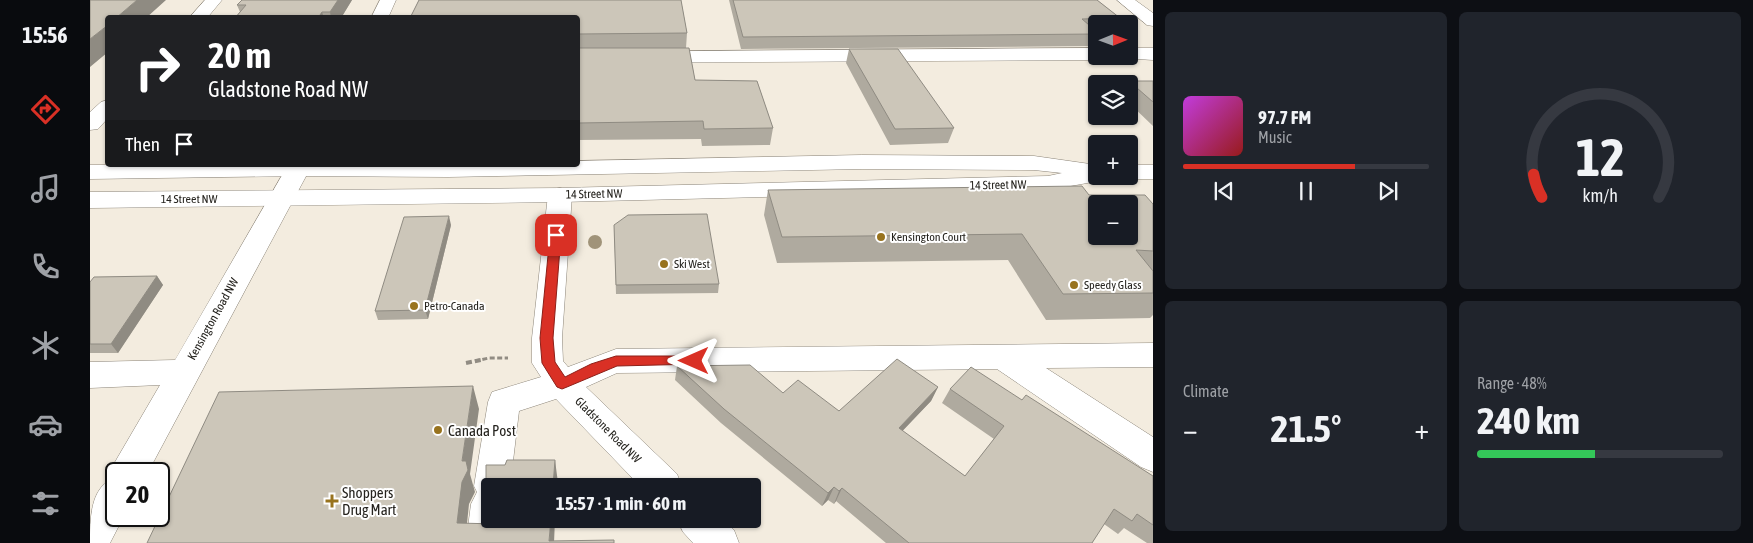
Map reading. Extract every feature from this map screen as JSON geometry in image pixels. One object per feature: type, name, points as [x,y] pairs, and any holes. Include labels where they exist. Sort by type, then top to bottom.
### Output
[{"type":"main road","points":[[200,15],[214,0]]},
{"type":"main road","points":[[380,15],[388,0]]},
{"type":"main road","points":[[1125,0],[1153,21]]},
{"type":"main road","points":[[580,58],[1088,54]]},
{"type":"main road","points":[[1138,54],[1153,54]]},
{"type":"main road","points":[[90,124],[105,109]]},
{"type":"main road","name":"14 Street NW","points":[[90,172],[299,167],[448,170],[881,162],[1034,162],[1088,169]]},
{"type":"main road","name":"Kensington Road NW","points":[[135,462],[299,167]]},
{"type":"main road","points":[[1138,172],[1153,172]]},
{"type":"main road","name":"14 Street NW","points":[[90,200],[560,195],[1048,183],[1088,176]]},
{"type":"main road","name":"Gladstone Road NW","points":[[560,195],[547,338],[548,363],[562,384],[656,478]]},
{"type":"main road","points":[[493,478],[504,402],[562,384],[616,361],[1153,356]]},
{"type":"main road","points":[[1006,358],[1153,456]]},
{"type":"main road","points":[[90,375],[184,372]]},
{"type":"main road","points":[[90,542],[105,515]]},
{"type":"main road","points":[[485,543],[487,528]]},
{"type":"main road","points":[[705,528],[720,543]]},
{"type":"path","points":[[466,363],[489,358],[508,358]]},
{"type":"building","points":[[90,0],[137,0],[120,15],[105,15],[105,27],[90,39]]},
{"type":"building","points":[[242,0],[338,0],[330,12],[322,12],[320,15],[238,15],[246,5],[237,5]]},
{"type":"building","points":[[419,0],[681,0],[687,33],[580,34],[580,15],[412,15]]},
{"type":"building","points":[[733,0],[1097,0],[1116,15],[1088,15],[1088,19],[1082,19],[1088,24],[1088,34],[743,37]]},
{"type":"building","points":[[580,48],[689,48],[695,80],[757,81],[773,128],[704,129],[703,121],[580,123]]},
{"type":"building","points":[[849,49],[898,49],[954,128],[895,129]]},
{"type":"building","points":[[1138,81],[1153,81],[1153,102],[1138,89]]},
{"type":"building","points":[[1082,186],[1089,195],[1088,245],[1138,245],[1138,195],[1145,195],[1153,204],[1153,251],[1136,250],[1153,271],[1153,293],[1063,294],[1022,234],[782,237],[768,190]]},
{"type":"building","name":"Ski West","points":[[707,214],[719,284],[616,285],[614,225],[628,215]]},
{"type":"building","points":[[449,216],[425,310],[375,311],[404,217]]},
{"type":"building","points":[[157,276],[111,344],[90,344],[90,282],[94,277]]},
{"type":"building","points":[[897,359],[938,387],[899,428],[965,476],[1004,426],[950,389],[971,367],[1022,400],[1026,395],[1153,476],[1153,525],[1137,514],[1132,521],[1114,509],[1092,543],[909,543],[842,488],[839,491],[834,487],[828,493],[724,409],[677,366],[750,365],[783,393],[798,380],[839,411]]},
{"type":"building","name":"Shoppers Drug Mart","points":[[473,386],[462,461],[466,461],[468,470],[462,482],[457,523],[481,524],[481,528],[550,528],[549,541],[614,540],[614,543],[147,543],[155,527],[170,527],[170,495],[219,392]]},
{"type":"building","points":[[507,460],[555,460],[554,478],[486,478],[486,465],[505,465]]},
{"type":"place","name":"Kensington Court","points":[[881,237]]},
{"type":"place","name":"Ski West","points":[[664,264]]},
{"type":"place","name":"Speedy Glass","points":[[1074,285]]},
{"type":"place","name":"Petro-Canada","points":[[414,306]]},
{"type":"place","name":"Canada Post","points":[[438,430]]},
{"type":"place","name":"Shoppers Drug Mart","points":[[332,501]]},
{"type":"route","points":[[556,235],[547,338],[548,363],[562,384],[616,361],[694,361]]}]
